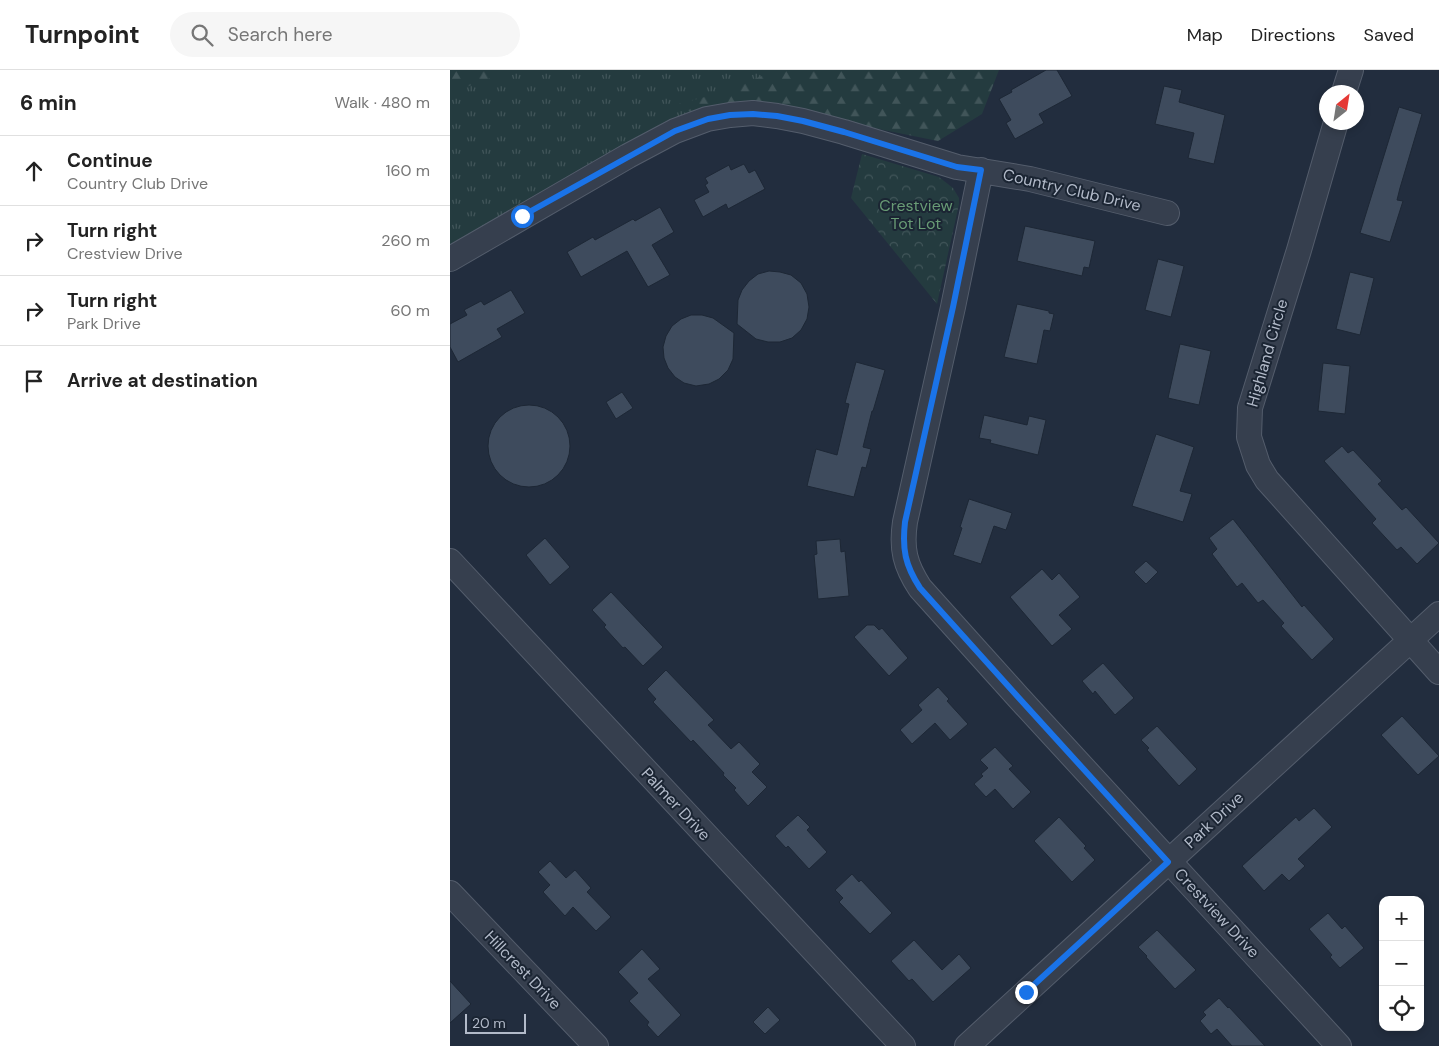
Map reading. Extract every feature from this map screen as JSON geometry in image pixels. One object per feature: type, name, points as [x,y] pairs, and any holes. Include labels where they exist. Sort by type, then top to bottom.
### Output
[{"type":"street","points":[[1346,85],[1351,70]]},
{"type":"street","name":"Country Club Drive","points":[[450,259],[675,131],[708,119],[730,115],[753,114],[803,121],[957,167],[1030,179],[1167,213]]},
{"type":"street","name":"Highland Circle","points":[[1334,130],[1250,408],[1249,437],[1258,465],[1267,480],[1439,672]]},
{"type":"street","name":"Crestview Drive","points":[[981,170],[953,307],[905,522],[903,545],[911,575],[920,588],[1018,697],[1339,1046]]},
{"type":"street","name":"Palmer Drive","points":[[450,561],[903,1046]]},
{"type":"street","name":"Park Drive","points":[[967,1046],[1439,614]]},
{"type":"street","name":"Hillcrest Drive","points":[[450,894],[596,1046]]},
{"type":"green space","points":[[450,70],[912,70],[694,111],[660,126],[450,245]]},
{"type":"green space","points":[[450,70],[512,70],[461,89],[450,86]]},
{"type":"green space","points":[[776,70],[999,70],[982,114],[938,141],[809,115],[695,114],[675,105],[723,92]]},
{"type":"green space","name":"Crestview Tot Lot","points":[[862,154],[939,177],[953,188],[959,198],[937,304],[851,198]]},
{"type":"building","points":[[1046,70],[1057,70],[1072,96],[1039,114],[1044,123],[1015,139],[1006,123],[1011,120],[999,99]]},
{"type":"building","points":[[1164,86],[1182,90],[1179,102],[1225,115],[1214,164],[1188,158],[1194,133],[1155,124]]},
{"type":"building","points":[[1399,107],[1422,114],[1397,200],[1403,201],[1390,242],[1360,233]]},
{"type":"building","points":[[744,164],[749,173],[755,170],[765,189],[728,209],[726,204],[703,217],[694,200],[709,192],[705,185],[708,183],[705,178],[729,165],[731,170]]},
{"type":"building","points":[[660,207],[674,232],[652,245],[670,275],[648,287],[627,251],[581,277],[567,252],[593,237],[595,240],[633,219],[635,221]]},
{"type":"building","points":[[1025,226],[1095,241],[1089,268],[1084,267],[1082,276],[1017,261]]},
{"type":"building","points":[[1158,259],[1184,266],[1171,317],[1145,310]]},
{"type":"building","points":[[769,271],[791,275],[801,283],[807,294],[809,307],[807,319],[801,330],[792,338],[780,342],[756,339],[737,324],[738,300],[742,290],[758,274]]},
{"type":"building","points":[[1350,272],[1374,278],[1360,335],[1336,329]]},
{"type":"building","points":[[511,290],[525,313],[497,329],[502,337],[458,362],[450,347],[450,324],[467,315],[464,310],[481,301],[484,305]]},
{"type":"building","points":[[1017,304],[1049,311],[1049,313],[1054,314],[1050,331],[1044,330],[1037,364],[1004,357]]},
{"type":"building","points":[[691,315],[713,318],[734,333],[733,359],[728,370],[719,379],[709,384],[696,386],[684,383],[675,377],[668,368],[664,358],[663,347],[666,336],[672,326],[681,319]]},
{"type":"building","points":[[1180,344],[1211,351],[1199,405],[1168,398]]},
{"type":"building","points":[[856,362],[885,370],[863,447],[871,449],[866,468],[862,467],[854,497],[807,486],[816,449],[837,455],[849,404],[845,403]]},
{"type":"building","points":[[1323,363],[1350,366],[1345,414],[1318,411]]},
{"type":"building","points":[[622,392],[633,408],[616,419],[606,402]]},
{"type":"building","points":[[529,405],[545,408],[558,417],[567,430],[570,446],[567,462],[558,475],[545,484],[529,487],[513,484],[500,475],[491,462],[488,446],[491,430],[500,417],[513,408]]},
{"type":"building","points":[[984,415],[1027,425],[1029,416],[1046,420],[1038,455],[990,443],[991,440],[979,438]]},
{"type":"building","points":[[1156,434],[1194,447],[1180,491],[1192,494],[1183,522],[1132,506]]},
{"type":"building","points":[[1342,446],[1348,453],[1353,450],[1382,481],[1378,484],[1402,510],[1406,507],[1439,543],[1417,564],[1401,547],[1397,550],[1372,523],[1376,519],[1324,461]]},
{"type":"building","points":[[969,499],[1012,513],[1006,530],[994,526],[981,564],[953,555]]},
{"type":"building","points":[[1233,519],[1302,607],[1304,605],[1334,639],[1312,660],[1281,626],[1284,623],[1263,600],[1258,603],[1242,583],[1237,587],[1212,554],[1217,549],[1209,538]]},
{"type":"building","points":[[545,538],[570,567],[550,585],[526,555]]},
{"type":"building","points":[[840,539],[841,552],[845,551],[849,596],[818,599],[814,555],[817,554],[816,541]]},
{"type":"building","points":[[1146,561],[1158,572],[1146,584],[1134,572]]},
{"type":"building","points":[[1042,569],[1052,580],[1059,573],[1080,597],[1059,615],[1072,629],[1052,646],[1010,597]]},
{"type":"building","points":[[611,592],[663,647],[643,666],[625,647],[623,648],[592,610]]},
{"type":"building","points":[[867,625],[874,625],[879,630],[882,628],[908,658],[889,676],[854,637]]},
{"type":"building","points":[[1103,663],[1134,698],[1115,715],[1095,691],[1093,694],[1082,681]]},
{"type":"building","points":[[666,670],[714,720],[708,725],[731,749],[739,742],[760,764],[752,772],[767,787],[748,806],[734,790],[736,788],[723,775],[724,773],[653,702],[656,699],[647,689]]},
{"type":"building","points":[[938,687],[949,699],[947,701],[968,724],[950,740],[935,723],[912,744],[900,730],[922,710],[918,705]]},
{"type":"building","points":[[1402,716],[1439,756],[1418,775],[1381,735]]},
{"type":"building","points":[[1157,726],[1197,769],[1179,786],[1147,750],[1149,748],[1141,740]]},
{"type":"building","points":[[995,747],[1013,766],[1009,769],[1031,792],[1013,809],[995,789],[986,797],[974,784],[983,776],[981,774],[988,768],[980,760]]},
{"type":"building","points":[[1314,808],[1332,827],[1298,859],[1305,866],[1289,881],[1282,874],[1264,891],[1242,866],[1296,817],[1299,821]]},
{"type":"building","points":[[798,815],[810,827],[807,830],[827,852],[809,869],[788,846],[786,848],[775,836]]},
{"type":"building","points":[[1059,817],[1086,846],[1084,848],[1095,860],[1072,882],[1034,841]]},
{"type":"building","points":[[550,861],[566,878],[575,870],[591,888],[587,892],[611,917],[596,931],[573,907],[565,916],[543,892],[550,885],[538,872]]},
{"type":"building","points":[[852,874],[859,882],[861,880],[892,913],[870,934],[839,902],[843,898],[835,890]]},
{"type":"building","points":[[1328,913],[1342,929],[1345,926],[1364,948],[1340,968],[1330,957],[1332,955],[1309,929]]},
{"type":"building","points":[[1157,930],[1196,970],[1175,989],[1138,947]]},
{"type":"building","points":[[914,940],[942,970],[959,954],[971,968],[933,1002],[912,979],[909,981],[891,961]]},
{"type":"building","points":[[642,949],[660,969],[648,979],[681,1015],[658,1037],[647,1025],[649,1022],[629,1001],[638,993],[618,972]]},
{"type":"building","points":[[450,981],[471,1004],[450,1023]]},
{"type":"building","points":[[1219,998],[1265,1046],[1232,1046],[1217,1029],[1211,1034],[1200,1021],[1206,1015],[1203,1012]]},
{"type":"building","points":[[768,1007],[780,1020],[765,1034],[753,1022]]},
{"type":"route","points":[[522,216],[675,131],[708,119],[730,115],[753,114],[803,121],[957,167],[981,170],[953,307],[905,522],[904,553],[911,575],[920,588],[1168,862],[1026,992]]}]
